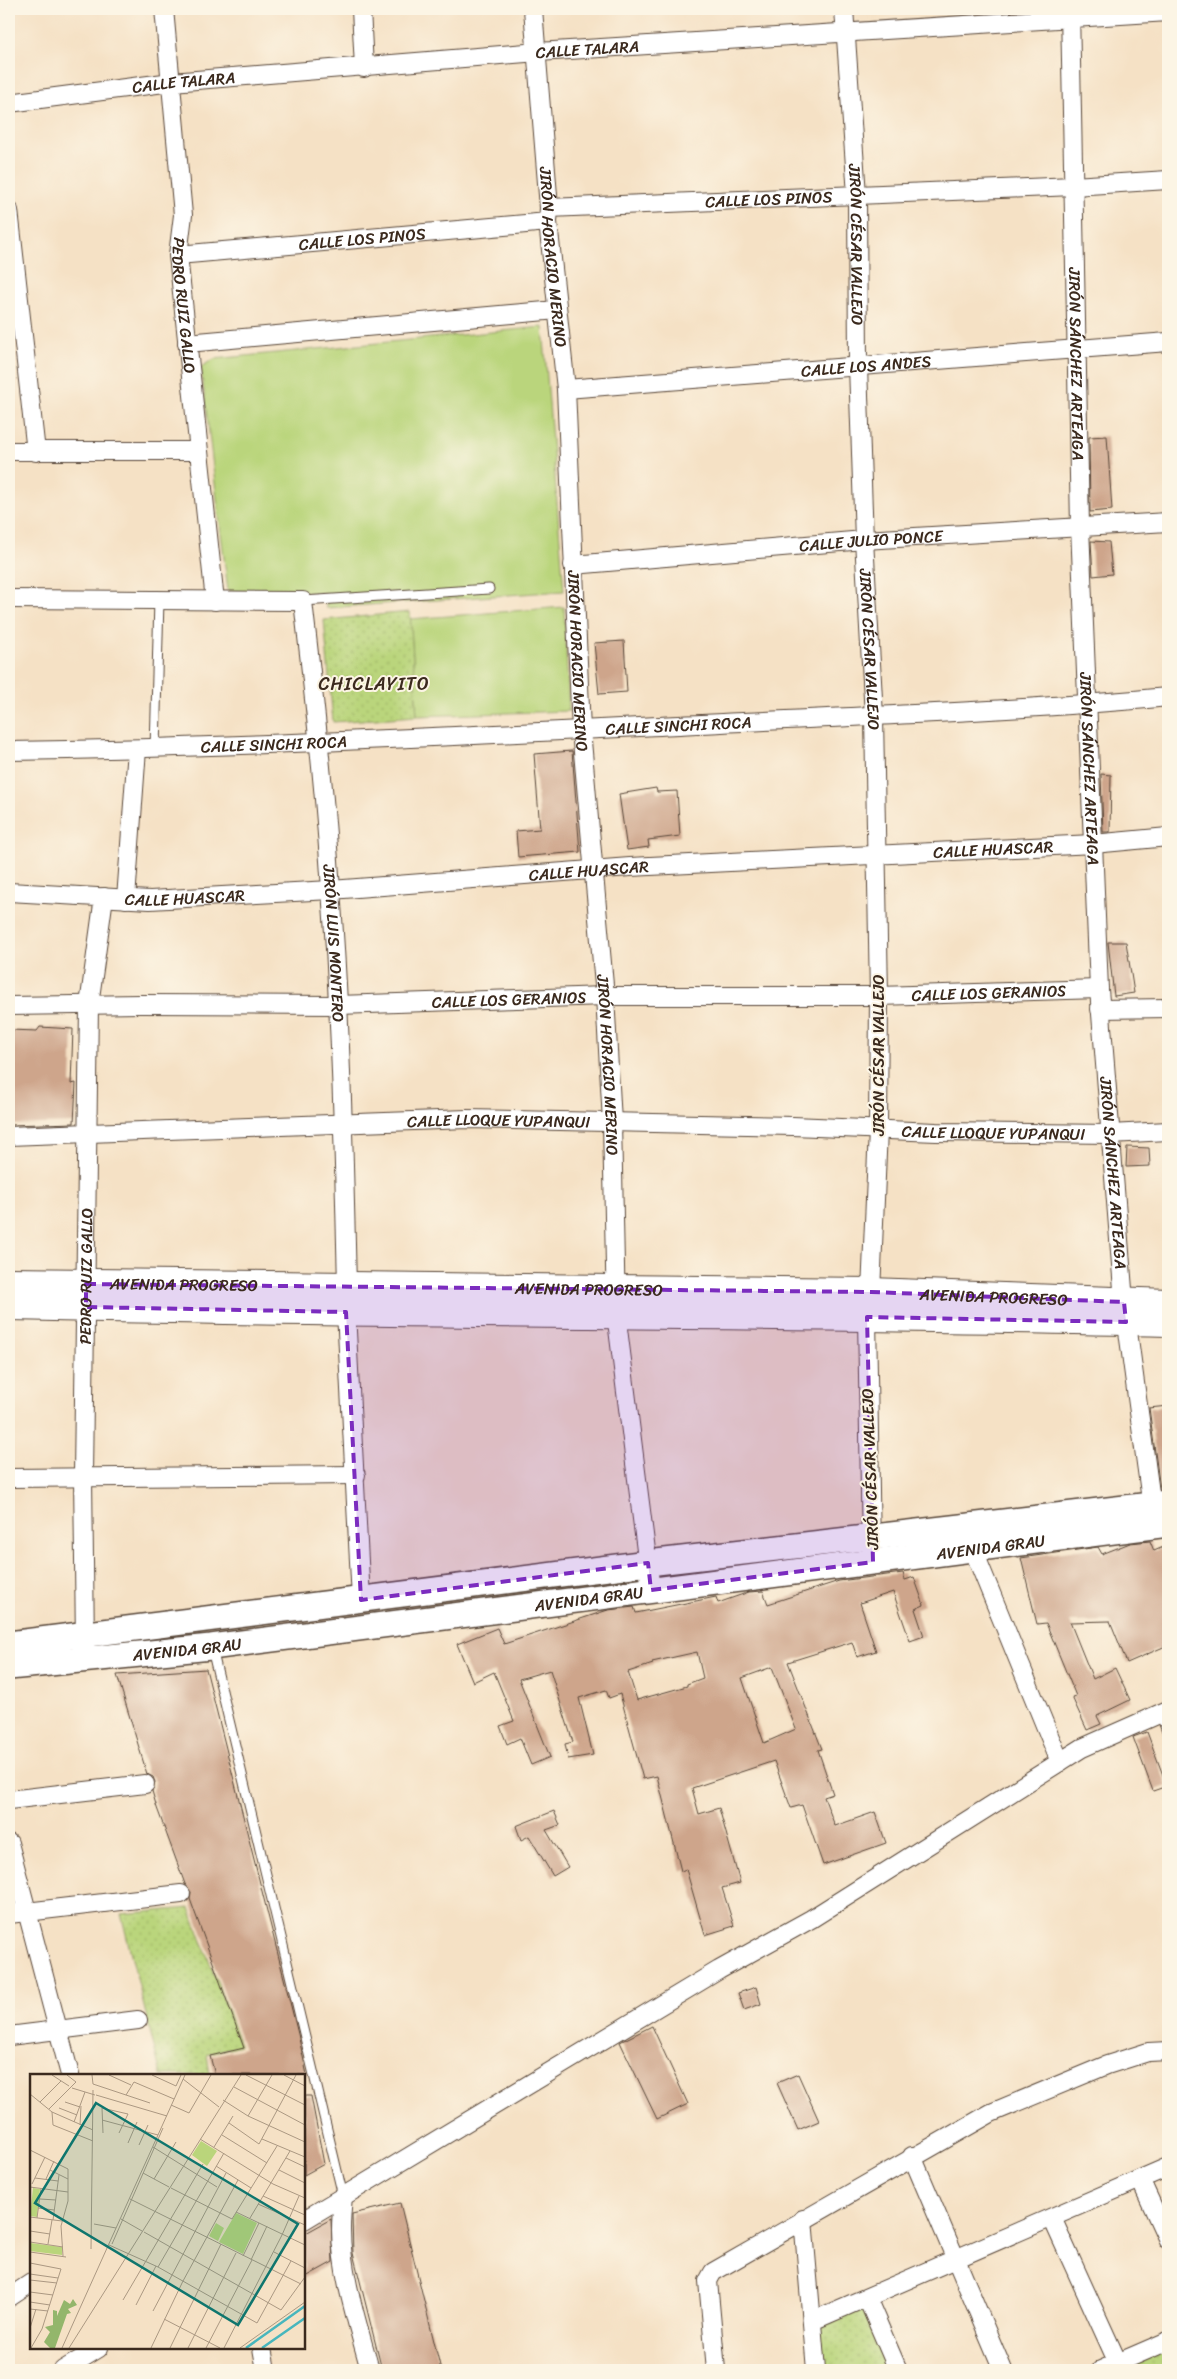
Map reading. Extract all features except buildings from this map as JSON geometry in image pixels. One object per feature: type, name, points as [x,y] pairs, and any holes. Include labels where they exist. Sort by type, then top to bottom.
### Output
[{"type":"main road","name":"AVENIDA PROGRESO","points":[[9,1282],[86,1296]]},
{"type":"main road","name":"AVENIDA PROGRESO","points":[[9,1306],[86,1296],[616,1301],[1125,1312],[1168,1322]]},
{"type":"main road","name":"AVENIDA PROGRESO","points":[[1125,1312],[1168,1303]]},
{"type":"street","name":"PEDRO RUIZ GALLO","points":[[164,9],[184,215],[178,255],[215,602]]},
{"type":"street","points":[[361,9],[364,68]]},
{"type":"street","name":"JIRÓN HORACIO MERINO","points":[[533,9],[538,52],[548,215],[566,389],[581,730],[605,996],[612,1122],[616,1301],[651,1590]]},
{"type":"street","name":"JIRÓN CÉSAR VALLEJO","points":[[844,9],[858,195],[858,366],[864,540],[874,716],[879,996],[878,1130],[869,1305],[872,1550]]},
{"type":"street","name":"CALLE TALARA","points":[[9,103],[172,82],[364,68],[538,52],[846,31],[1070,13],[1168,12]]},
{"type":"street","name":"JIRÓN SÁNCHEZ ARTEAGA","points":[[1070,13],[1080,527],[1098,989],[1125,1312],[1160,1514]]},
{"type":"street","name":"CALLE LOS PINOS","points":[[178,255],[548,215],[858,195],[1168,180]]},
{"type":"street","points":[[9,210],[36,452]]},
{"type":"street","points":[[187,344],[557,310]]},
{"type":"street","name":"CALLE LOS ANDES","points":[[566,389],[1168,342]]},
{"type":"street","points":[[9,451],[198,451]]},
{"type":"street","name":"CALLE JULIO PONCE","points":[[573,565],[864,540],[1168,522]]},
{"type":"street","points":[[9,599],[215,602],[303,601]]},
{"type":"street","name":"JIRÓN LUIS MONTERO","points":[[303,601],[319,742],[338,1005],[343,1124],[346,1299],[361,1600]]},
{"type":"street","name":"CALLE SINCHI ROCA","points":[[9,751],[155,749],[581,730],[1088,704],[1168,697]]},
{"type":"street","points":[[126,899],[137,749]]},
{"type":"street","name":"CALLE HUASCAR","points":[[9,892],[150,900],[331,890],[594,869],[1093,844],[1168,837]]},
{"type":"street","name":"PEDRO RUIZ GALLO","points":[[85,1646],[83,1476],[89,1005],[104,896]]},
{"type":"street","name":"CALLE LOS GERANIOS","points":[[9,1006],[338,1005],[605,996],[879,996],[1098,989]]},
{"type":"street","points":[[1100,1009],[1168,1008]]},
{"type":"street","name":"CALLE LLOQUE YUPANQUI","points":[[9,1136],[87,1135],[467,1119],[1110,1134],[1168,1131]]},
{"type":"street","points":[[9,1478],[356,1475]]},
{"type":"street","name":"AVENIDA GRAU","points":[[9,1644],[211,1647],[651,1590],[872,1550],[1160,1514]]},
{"type":"street","name":"AVENIDA GRAU","points":[[9,1667],[85,1646],[361,1600],[648,1563],[872,1550],[973,1549],[1160,1514]]},
{"type":"street","points":[[973,1549],[1060,1762]]},
{"type":"street","points":[[305,2219],[711,1975],[811,1918],[1082,1748],[1164,1712]]},
{"type":"street","points":[[9,1800],[145,1784]]},
{"type":"street","points":[[9,1843],[57,2032],[70,2074]]},
{"type":"street","points":[[9,1914],[181,1894]]},
{"type":"street","points":[[9,2036],[57,2032],[138,2020]]},
{"type":"street","points":[[716,2370],[708,2281],[713,2272],[912,2156],[991,2113],[1090,2071],[1148,2052],[1168,2051]]},
{"type":"street","points":[[912,2156],[1003,2370]]},
{"type":"street","points":[[812,2321],[1168,2167]]},
{"type":"street","points":[[1140,2179],[1168,2240]]},
{"type":"street","points":[[343,2196],[341,2232],[346,2265],[354,2308],[370,2370]]},
{"type":"street","points":[[1052,2218],[1118,2363]]},
{"type":"street","points":[[803,2219],[816,2370]]},
{"type":"street","points":[[9,2296],[30,2284]]},
{"type":"street","points":[[867,2298],[898,2370]]},
{"type":"street","points":[[1100,2370],[1168,2341]]},
{"type":"street","points":[[63,2370],[97,2349]]},
{"type":"street","points":[[262,2349],[266,2370]]},
{"type":"lane","points":[[303,601],[490,589]]},
{"type":"lane","points":[[155,749],[160,600]]},
{"type":"lane","points":[[211,1647],[343,2196]]},
{"type":"lane","points":[[1164,1712],[1168,1734]]},
{"type":"highlighted area","points":[[86,1284],[871,1292],[1124,1302],[1126,1322],[867,1317],[873,1562],[651,1590],[648,1563],[361,1600],[346,1312],[86,1307]]},
{"type":"green space","points":[[543,327],[564,591],[326,608],[326,593],[228,591],[201,367],[214,359]]},
{"type":"green space","points":[[564,607],[569,711],[417,716],[410,619]]},
{"type":"green space","points":[[410,612],[417,716],[333,722],[324,620]]},
{"type":"green space","points":[[190,1908],[240,2045],[207,2054],[210,2074],[161,2074],[121,1914]]},
{"type":"green space","points":[[861,2305],[890,2370],[823,2370],[818,2325]]},
{"type":"green space","points":[[1168,2349],[1168,2370],[1120,2370]]},
{"type":"district","name":"CHICLAYITO","points":[[374,684]]}]
